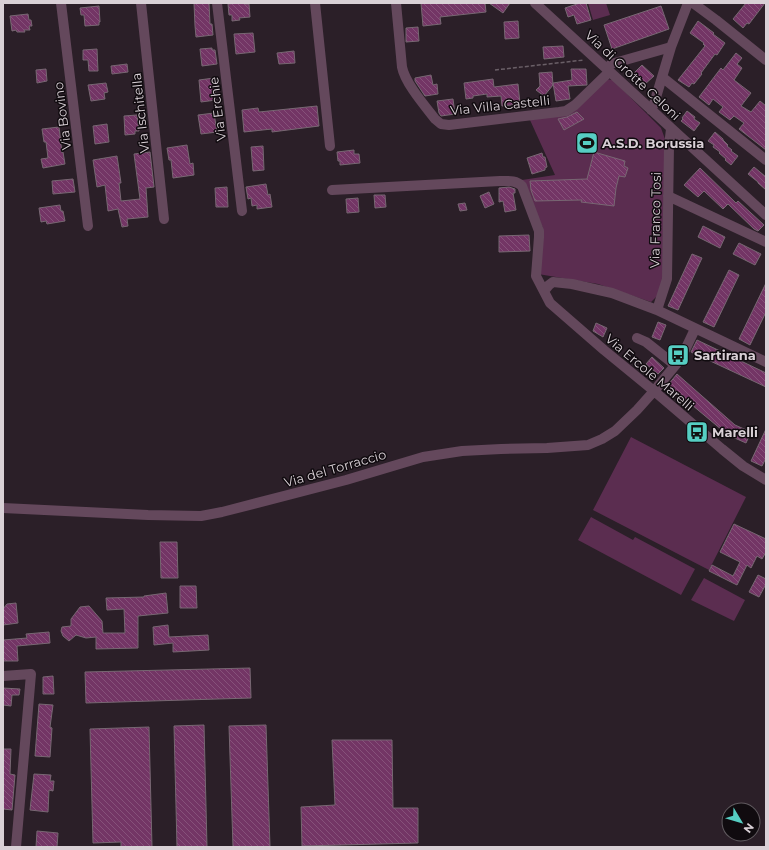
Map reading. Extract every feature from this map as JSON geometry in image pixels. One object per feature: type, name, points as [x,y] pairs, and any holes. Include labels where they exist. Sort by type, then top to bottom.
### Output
[{"type":"street","name":"Via Bovino","points":[[61,3],[88,226]]},
{"type":"street","name":"Via Ischitella","points":[[141,3],[164,219]]},
{"type":"street","name":"Via Erchie","points":[[217,3],[242,211]]},
{"type":"street","points":[[315,3],[330,146]]},
{"type":"street","name":"Via Villa Castelli","points":[[396,3],[404,75],[435,119],[441,124],[449,125],[566,110],[575,105],[610,68]]},
{"type":"street","name":"Via di Grotte Celoni","points":[[535,3],[595,58],[610,68],[671,129],[766,215]]},
{"type":"street","points":[[651,110],[671,47],[688,3]]},
{"type":"street","points":[[693,3],[766,60]]},
{"type":"street","points":[[610,68],[671,47]]},
{"type":"street","points":[[662,77],[766,160]]},
{"type":"street","name":"Via Franco Tosi","points":[[657,310],[667,279],[669,146],[671,129]]},
{"type":"street","name":"Via Ercole Marelli","points":[[332,190],[511,180],[517,182],[522,186],[539,231],[536,276],[550,303],[722,449],[743,466],[766,480]]},
{"type":"street","points":[[668,196],[766,242]]},
{"type":"street","points":[[544,292],[553,282],[572,284],[612,293],[657,310],[766,362]]},
{"type":"street","name":"Via del Torraccio","points":[[3,508],[202,516],[346,480],[423,457],[470,450],[547,448],[588,444],[602,439],[615,431],[637,410],[675,365],[686,348],[695,329]]},
{"type":"street","points":[[637,338],[646,342],[675,365]]},
{"type":"street","points":[[3,676],[31,674],[16,847]]},
{"type":"path","points":[[495,70],[595,58]]},
{"type":"shaded area","points":[[588,3],[606,3],[610,15],[593,20]]},
{"type":"shaded area","points":[[606,79],[613,80],[661,128],[665,139],[663,282],[658,295],[651,302],[598,284],[538,274],[543,228],[522,180],[555,175],[530,120],[570,113]]},
{"type":"shaded area","points":[[631,437],[746,497],[709,570],[593,510]]},
{"type":"shaded area","points":[[591,517],[633,540],[635,537],[695,569],[681,595],[578,540]]},
{"type":"shaded area","points":[[704,578],[745,600],[734,621],[691,600]]},
{"type":"building","points":[[194,3],[209,3],[210,24],[212,24],[213,35],[196,37]]},
{"type":"building","points":[[421,3],[485,3],[486,12],[440,17],[441,24],[423,26]]},
{"type":"building","points":[[489,3],[510,3],[503,13]]},
{"type":"building","points":[[580,3],[586,3],[591,20],[577,24],[574,15],[568,17],[565,8]]},
{"type":"building","points":[[746,3],[765,3],[749,24],[747,23],[743,28],[733,19]]},
{"type":"building","points":[[228,4],[249,4],[250,17],[239,18],[240,20],[232,21],[232,15],[229,15]]},
{"type":"building","points":[[99,6],[99,25],[85,26],[84,15],[81,15],[80,8]]},
{"type":"building","points":[[661,6],[669,29],[612,49],[604,25]]},
{"type":"building","points":[[28,14],[32,26],[29,26],[30,30],[24,30],[25,32],[17,32],[16,30],[12,31],[10,16]]},
{"type":"building","points":[[518,21],[519,38],[505,39],[504,22]]},
{"type":"building","points":[[698,21],[725,43],[717,55],[715,54],[694,84],[692,83],[689,87],[678,80],[705,46],[703,44],[704,43],[690,33]]},
{"type":"building","points":[[418,27],[419,41],[406,42],[406,28]]},
{"type":"building","points":[[253,33],[255,52],[236,54],[234,34]]},
{"type":"building","points":[[563,46],[564,57],[544,59],[543,47]]},
{"type":"building","points":[[212,48],[212,50],[215,50],[217,64],[202,66],[200,49]]},
{"type":"building","points":[[97,49],[98,71],[89,71],[88,60],[83,60],[83,50]]},
{"type":"building","points":[[294,51],[295,63],[279,64],[277,53]]},
{"type":"building","points":[[736,53],[742,58],[737,64],[742,68],[734,80],[751,93],[741,106],[751,112],[760,101],[766,106],[766,150],[739,129],[744,123],[734,116],[730,120],[719,112],[723,107],[713,99],[709,105],[699,97],[721,68],[723,70]]},
{"type":"building","points":[[127,64],[128,72],[112,74],[111,66]]},
{"type":"building","points":[[642,65],[654,76],[644,85],[633,74]]},
{"type":"building","points":[[46,69],[47,81],[37,83],[36,70]]},
{"type":"building","points":[[571,69],[586,69],[587,85],[568,86],[570,99],[556,101],[553,83],[572,80]]},
{"type":"building","points":[[552,72],[553,85],[544,96],[536,90],[540,86],[539,73]]},
{"type":"building","points":[[431,75],[433,85],[437,84],[438,94],[425,96],[415,81],[415,78]]},
{"type":"building","points":[[214,78],[216,100],[201,102],[199,80]]},
{"type":"building","points":[[493,79],[494,87],[518,84],[520,104],[502,106],[501,96],[487,97],[487,94],[473,96],[473,98],[466,99],[464,83]]},
{"type":"building","points":[[106,83],[108,92],[104,93],[105,99],[91,101],[88,85]]},
{"type":"building","points":[[453,99],[455,114],[441,116],[437,101]]},
{"type":"building","points":[[317,106],[319,126],[272,132],[272,129],[244,132],[242,110],[258,108],[259,112]]},
{"type":"building","points":[[687,111],[700,123],[694,131],[681,121]]},
{"type":"building","points":[[577,112],[584,119],[564,130],[558,119],[567,117]]},
{"type":"building","points":[[214,113],[217,132],[201,134],[198,115]]},
{"type":"building","points":[[137,115],[139,131],[135,131],[135,134],[125,135],[124,116]]},
{"type":"building","points":[[107,124],[109,142],[95,144],[93,126]]},
{"type":"building","points":[[59,127],[62,153],[63,152],[65,164],[43,168],[41,159],[48,158],[46,142],[44,142],[42,129]]},
{"type":"building","points":[[715,132],[723,139],[728,145],[727,146],[732,150],[731,151],[738,156],[731,165],[719,153],[720,152],[713,147],[714,145],[708,141]]},
{"type":"building","points":[[187,145],[190,164],[193,163],[194,175],[173,178],[171,160],[169,160],[167,148]]},
{"type":"building","points":[[263,146],[264,170],[253,171],[251,147]]},
{"type":"building","points":[[354,150],[354,154],[359,154],[360,163],[340,165],[337,152]]},
{"type":"building","points":[[150,152],[154,187],[146,188],[148,217],[127,219],[128,226],[122,227],[118,209],[108,211],[105,185],[97,187],[93,160],[117,156],[121,183],[119,183],[121,201],[140,199],[134,154]]},
{"type":"building","points":[[594,152],[625,161],[624,166],[628,168],[625,177],[619,176],[614,206],[581,202],[582,200],[535,201],[531,190],[530,181],[587,179]]},
{"type":"building","points":[[542,153],[543,157],[545,157],[547,167],[545,170],[532,174],[527,158]]},
{"type":"building","points":[[754,167],[766,177],[766,190],[748,174]]},
{"type":"building","points":[[700,168],[736,203],[738,201],[764,225],[758,231],[754,229],[728,204],[723,209],[704,191],[698,197],[684,185]]},
{"type":"building","points":[[73,179],[75,192],[53,194],[52,181]]},
{"type":"building","points":[[266,184],[268,195],[270,194],[272,207],[257,209],[257,205],[252,206],[251,198],[248,199],[246,187]]},
{"type":"building","points":[[227,187],[228,207],[216,207],[215,188]]},
{"type":"building","points":[[509,187],[515,189],[515,193],[513,193],[516,210],[505,212],[503,201],[499,202],[499,188]]},
{"type":"building","points":[[489,192],[494,204],[485,208],[480,196]]},
{"type":"building","points":[[374,195],[385,195],[386,207],[375,208]]},
{"type":"building","points":[[358,198],[359,212],[347,213],[346,199]]},
{"type":"building","points":[[465,203],[467,210],[460,211],[458,204]]},
{"type":"building","points":[[60,205],[65,221],[47,224],[46,221],[41,222],[39,208]]},
{"type":"building","points":[[703,226],[725,237],[720,248],[698,237]]},
{"type":"building","points":[[529,235],[530,251],[499,252],[499,236]]},
{"type":"building","points":[[739,243],[761,254],[755,265],[733,254]]},
{"type":"building","points":[[692,254],[702,258],[678,310],[668,306]]},
{"type":"building","points":[[729,270],[739,275],[714,327],[703,322]]},
{"type":"building","points":[[766,283],[766,312],[750,345],[739,339]]},
{"type":"building","points":[[658,322],[666,325],[660,340],[652,337]]},
{"type":"building","points":[[596,323],[607,328],[603,337],[593,331]]},
{"type":"building","points":[[697,340],[766,373],[766,387],[691,352]]},
{"type":"building","points":[[652,357],[664,368],[658,374],[646,364]]},
{"type":"building","points":[[677,374],[735,425],[751,432],[746,443],[728,435],[668,385]]},
{"type":"building","points":[[766,429],[766,458],[762,466],[751,461]]},
{"type":"building","points":[[734,524],[766,539],[766,552],[762,559],[757,556],[751,568],[747,565],[737,585],[709,571],[712,565],[733,576],[740,562],[720,552]]},
{"type":"building","points":[[160,542],[177,542],[178,578],[161,578]]},
{"type":"building","points":[[758,575],[766,579],[766,584],[759,597],[749,592]]},
{"type":"building","points":[[180,586],[196,586],[197,608],[180,608]]},
{"type":"building","points":[[166,593],[168,613],[138,616],[138,648],[96,649],[96,637],[86,638],[76,635],[69,641],[63,636],[61,631],[62,627],[71,626],[71,619],[80,607],[89,606],[102,621],[103,633],[125,633],[124,609],[107,610],[106,598],[144,597]]},
{"type":"building","points":[[16,603],[18,623],[3,625],[3,609],[7,604]]},
{"type":"building","points":[[168,625],[169,637],[208,635],[209,650],[173,652],[173,643],[154,645],[153,627]]},
{"type":"building","points":[[49,632],[50,643],[17,646],[18,661],[3,661],[3,640],[27,638],[26,634]]},
{"type":"building","points":[[250,668],[251,698],[86,703],[85,672]]},
{"type":"building","points":[[53,676],[54,694],[43,694],[43,677]]},
{"type":"building","points":[[3,688],[20,689],[19,695],[12,695],[11,706],[3,705]]},
{"type":"building","points":[[39,704],[53,705],[50,727],[52,728],[50,757],[35,756]]},
{"type":"building","points":[[204,725],[207,847],[177,847],[174,726]]},
{"type":"building","points":[[266,725],[270,847],[233,847],[229,726]]},
{"type":"building","points":[[149,727],[152,847],[121,847],[121,842],[93,843],[90,729]]},
{"type":"building","points":[[332,740],[392,740],[393,808],[418,808],[418,843],[302,846],[301,807],[335,805]]},
{"type":"building","points":[[3,749],[11,749],[10,774],[15,775],[12,810],[3,809]]},
{"type":"building","points":[[34,774],[51,775],[50,781],[54,781],[53,791],[49,790],[48,812],[30,810]]},
{"type":"building","points":[[37,831],[58,833],[57,847],[36,847]]},
{"type":"place","name":"A.S.D. Borussia","points":[[587,143]]},
{"type":"place","name":"Sartirana","points":[[678,355]]},
{"type":"place","name":"Marelli","points":[[697,432]]}]
